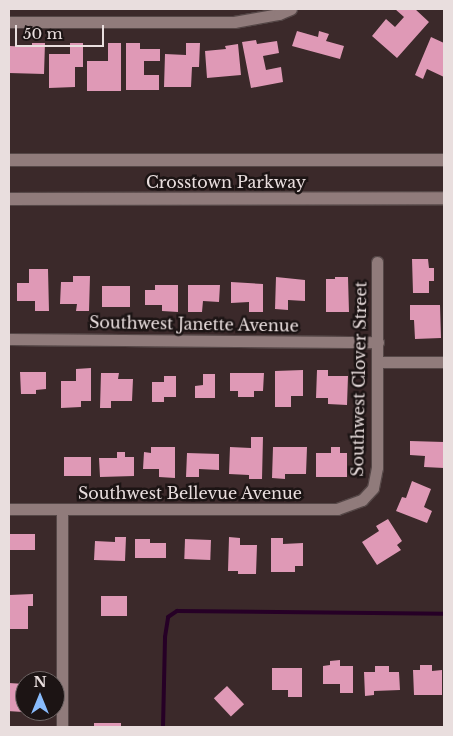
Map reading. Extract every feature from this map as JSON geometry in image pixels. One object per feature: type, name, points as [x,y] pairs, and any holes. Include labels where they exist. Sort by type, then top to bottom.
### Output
[{"type":"main road","name":"Crosstown Parkway","points":[[9,160],[444,160]]},
{"type":"main road","name":"Crosstown Parkway","points":[[9,199],[444,198]]},
{"type":"street","points":[[9,22],[234,22],[279,14],[291,9]]},
{"type":"street","name":"Southwest Clover Street","points":[[368,494],[373,488],[377,467],[378,262]]},
{"type":"street","name":"Southwest Janette Avenue","points":[[9,339],[378,342]]},
{"type":"street","points":[[379,362],[444,362]]},
{"type":"street","name":"Southwest Bellevue Avenue","points":[[9,509],[337,509],[362,500],[368,494]]},
{"type":"street","points":[[62,509],[62,727]]},
{"type":"building","points":[[395,9],[415,9],[429,22],[397,58],[372,36],[386,19],[395,27],[404,17]]},
{"type":"building","points":[[297,31],[318,37],[319,31],[329,34],[326,41],[344,46],[340,59],[292,46]]},
{"type":"building","points":[[431,37],[444,43],[444,77],[427,69],[423,79],[415,75]]},
{"type":"building","points":[[256,40],[257,44],[277,41],[279,53],[263,56],[266,70],[281,67],[283,82],[251,88],[242,42]]},
{"type":"building","points":[[32,43],[45,43],[44,74],[9,73],[10,46],[32,47]]},
{"type":"building","points":[[70,43],[83,43],[83,67],[75,67],[75,87],[49,88],[49,54],[70,54]]},
{"type":"building","points":[[108,43],[121,43],[121,91],[87,91],[87,61],[108,61]]},
{"type":"building","points":[[126,43],[140,43],[140,49],[160,49],[160,61],[144,61],[144,75],[159,75],[159,90],[126,90]]},
{"type":"building","points":[[186,43],[200,43],[199,67],[192,67],[191,87],[164,87],[165,54],[186,55]]},
{"type":"building","points":[[238,44],[241,75],[207,78],[205,51],[226,49],[225,46]]},
{"type":"building","points":[[412,259],[428,259],[429,268],[434,268],[434,281],[429,281],[429,293],[413,293]]},
{"type":"building","points":[[29,269],[48,269],[49,311],[35,311],[35,301],[17,301],[17,283],[29,283]]},
{"type":"building","points":[[73,276],[90,276],[89,311],[76,311],[77,304],[60,304],[61,282],[73,282]]},
{"type":"building","points":[[276,277],[305,280],[305,301],[288,300],[288,310],[275,309]]},
{"type":"building","points":[[335,277],[348,277],[349,312],[326,312],[326,279],[335,279]]},
{"type":"building","points":[[231,282],[263,284],[263,312],[249,312],[249,302],[231,303]]},
{"type":"building","points":[[155,285],[178,285],[178,312],[162,311],[162,305],[145,305],[145,290],[155,290]]},
{"type":"building","points":[[188,285],[220,285],[219,302],[203,301],[202,312],[188,312]]},
{"type":"building","points":[[102,286],[130,286],[130,307],[102,307]]},
{"type":"building","points":[[410,305],[440,305],[441,338],[415,339],[414,320],[410,320]]},
{"type":"building","points":[[91,368],[91,401],[81,401],[81,407],[61,408],[61,381],[76,381],[76,369]]},
{"type":"building","points":[[303,370],[303,396],[291,396],[291,407],[275,407],[275,371]]},
{"type":"building","points":[[317,370],[328,370],[328,376],[348,376],[347,405],[328,404],[328,398],[316,398]]},
{"type":"building","points":[[20,372],[46,372],[46,389],[36,390],[36,394],[21,394]]},
{"type":"building","points":[[101,373],[119,373],[118,379],[133,379],[132,401],[111,401],[111,408],[100,408]]},
{"type":"building","points":[[230,373],[264,373],[263,391],[254,391],[254,397],[238,397],[238,391],[230,391]]},
{"type":"building","points":[[203,374],[215,374],[215,398],[195,398],[195,386],[203,385]]},
{"type":"building","points":[[164,376],[176,376],[176,397],[164,397],[164,402],[152,402],[152,382],[164,382]]},
{"type":"building","points":[[251,437],[263,437],[262,479],[249,479],[249,475],[229,474],[230,447],[251,448]]},
{"type":"building","points":[[410,441],[444,442],[444,468],[424,467],[425,456],[410,455]]},
{"type":"building","points":[[151,447],[175,447],[175,478],[159,477],[159,469],[143,469],[144,452],[151,453]]},
{"type":"building","points":[[273,447],[307,447],[306,474],[285,474],[285,479],[272,478]]},
{"type":"building","points":[[331,447],[340,447],[340,453],[347,453],[347,477],[316,477],[316,453],[331,453]]},
{"type":"building","points":[[117,452],[125,452],[125,457],[134,457],[134,476],[100,477],[99,458],[117,458]]},
{"type":"building","points":[[187,453],[219,454],[219,470],[199,469],[199,477],[186,477]]},
{"type":"building","points":[[64,457],[91,457],[91,476],[64,476]]},
{"type":"building","points":[[412,481],[431,489],[424,507],[432,511],[427,523],[396,511],[402,497],[406,498]]},
{"type":"building","points":[[388,519],[402,541],[397,545],[401,550],[377,565],[362,542],[379,531],[376,526]]},
{"type":"building","points":[[9,534],[35,534],[35,550],[9,550]]},
{"type":"building","points":[[115,537],[126,537],[125,561],[94,560],[95,541],[115,542]]},
{"type":"building","points":[[229,537],[240,538],[240,545],[257,545],[256,574],[238,574],[238,571],[228,571]]},
{"type":"building","points":[[271,538],[283,538],[283,544],[303,543],[303,566],[295,566],[295,572],[271,572]]},
{"type":"building","points":[[135,539],[150,539],[150,543],[166,543],[166,558],[135,558]]},
{"type":"building","points":[[185,539],[211,540],[210,560],[184,559]]},
{"type":"building","points":[[33,594],[33,606],[28,606],[28,629],[9,629],[9,595]]},
{"type":"building","points":[[101,596],[127,596],[127,616],[101,616]]},
{"type":"building","points":[[340,660],[340,666],[353,666],[353,693],[340,693],[340,684],[323,684],[323,666],[330,665],[330,661]]},
{"type":"building","points":[[420,665],[432,665],[432,671],[442,670],[442,695],[414,695],[413,670],[420,670]]},
{"type":"building","points":[[375,666],[389,666],[389,672],[399,672],[400,690],[374,691],[374,695],[365,696],[364,672],[375,672]]},
{"type":"building","points":[[272,668],[302,668],[302,697],[288,697],[288,690],[272,690]]},
{"type":"building","points":[[9,683],[15,683],[15,711],[9,711]]},
{"type":"building","points":[[227,686],[244,704],[231,717],[214,698]]},
{"type":"building","points":[[94,723],[121,723],[121,727],[94,727]]},
{"type":"waterway","points":[[163,727],[165,637],[168,617],[177,611],[444,614]]}]
